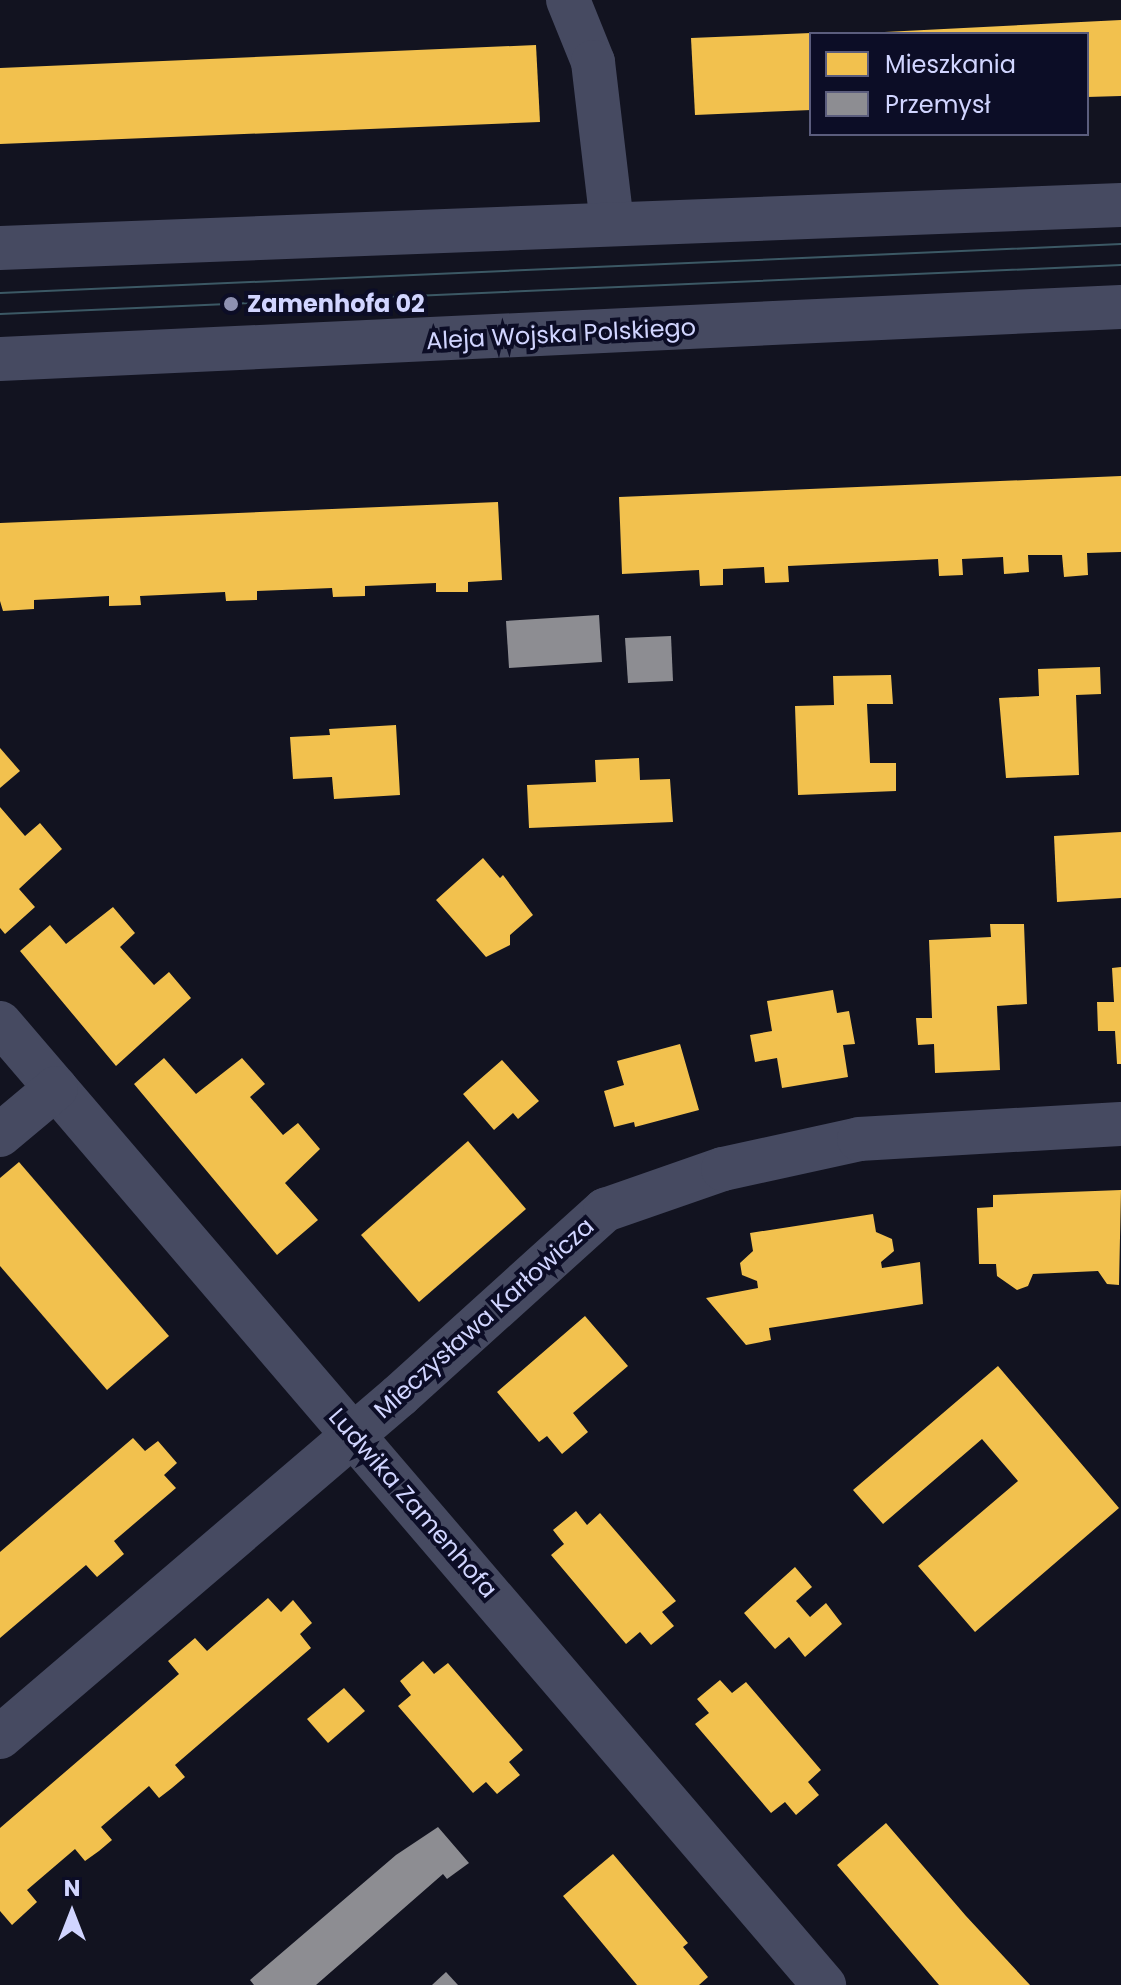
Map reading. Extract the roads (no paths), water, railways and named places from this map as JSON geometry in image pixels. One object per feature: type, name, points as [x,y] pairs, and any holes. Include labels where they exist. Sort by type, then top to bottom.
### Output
[{"type":"street","points":[[568,0],[593,62],[612,224]]},
{"type":"street","points":[[0,248],[1121,205]]},
{"type":"street","name":"Aleja Wojska Polskiego","points":[[0,359],[1121,307]]},
{"type":"street","name":"Ludwika Zamenhofa","points":[[0,1023],[824,1985]]},
{"type":"street","points":[[0,1135],[56,1088]]},
{"type":"street","name":"Mieczysława Karłowicza","points":[[0,1737],[354,1433],[605,1210],[723,1169],[859,1139],[1121,1124]]},
{"type":"tram line","points":[[0,293],[1121,244]]},
{"type":"tram line","points":[[0,314],[1121,265]]},
{"type":"place","name":"Zamenhofa 02","points":[[231,304]]}]
